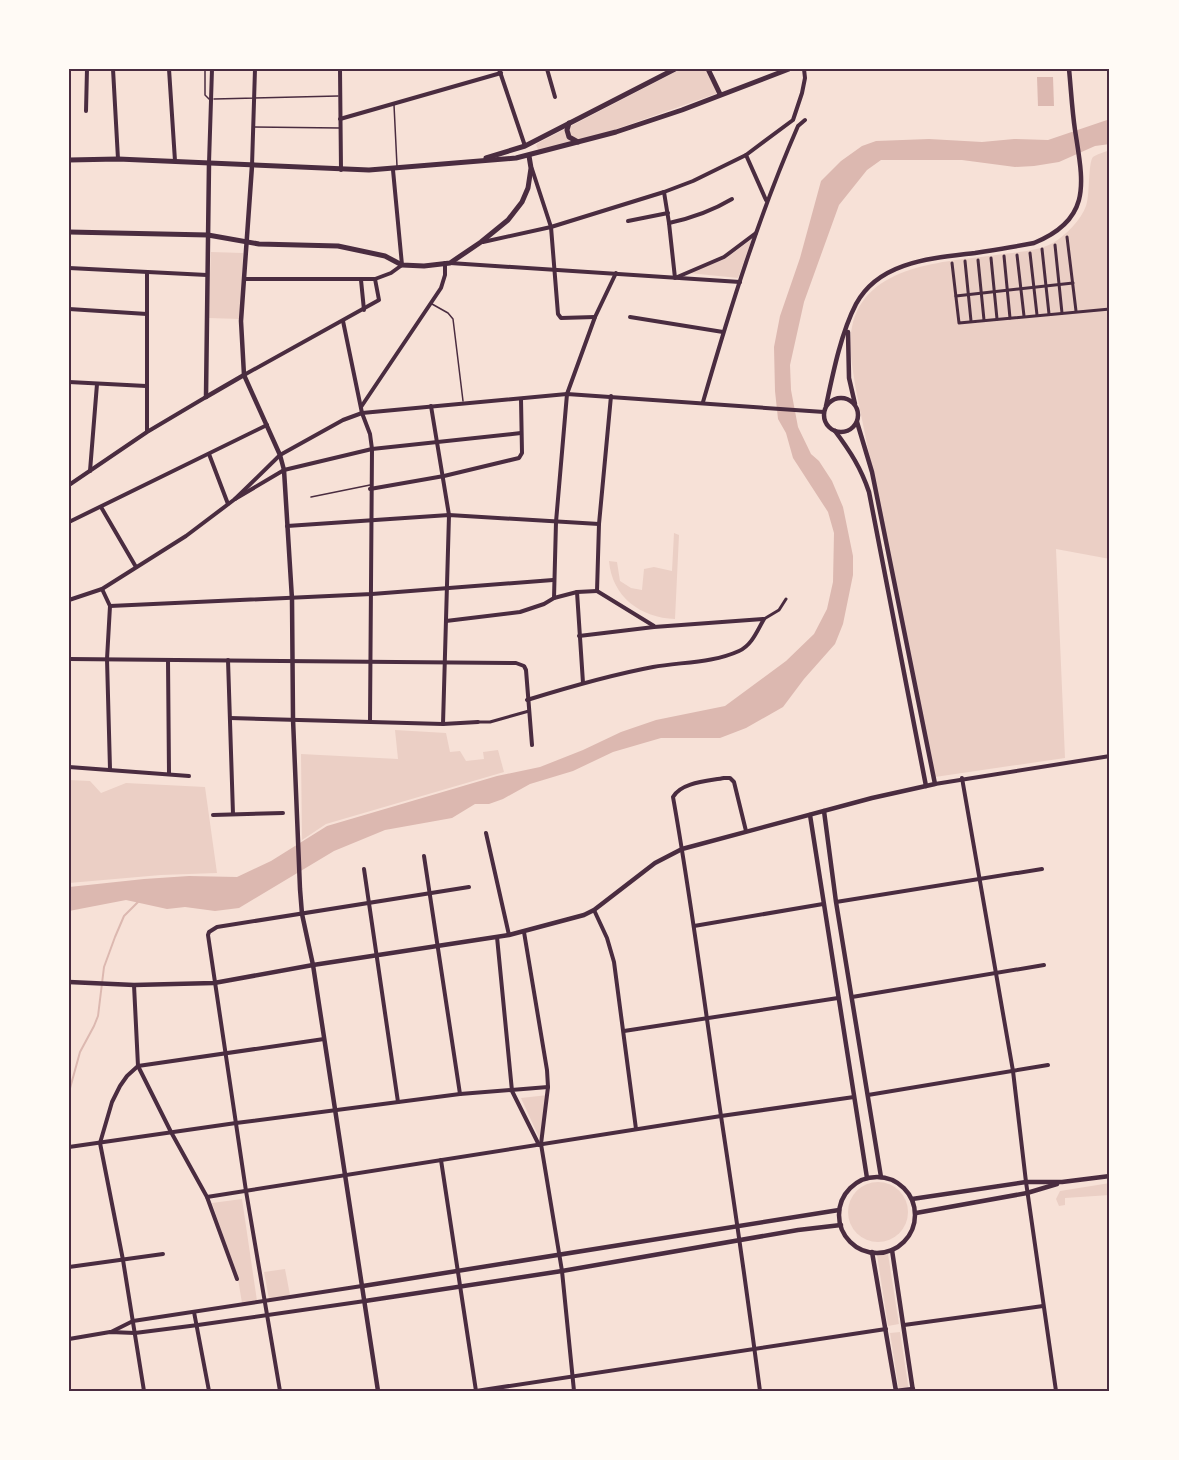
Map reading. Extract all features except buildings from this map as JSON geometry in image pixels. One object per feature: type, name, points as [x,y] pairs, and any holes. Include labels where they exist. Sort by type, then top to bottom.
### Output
[{"type":"main road","points":[[473,162],[525,146],[675,69]]},
{"type":"main road","points":[[708,69],[720,94]]},
{"type":"main road","points":[[69,160],[118,159],[341,170],[395,170],[529,156],[638,124],[789,69]]},
{"type":"main road","points":[[569,123],[567,130],[569,137],[578,142]]},
{"type":"main road","points":[[69,232],[208,235],[246,242],[338,246],[385,256],[402,265],[424,266],[447,263],[481,242],[508,220],[522,202],[528,188],[531,168],[529,156]]},
{"type":"street","points":[[86,111],[87,69]]},
{"type":"street","points":[[113,69],[118,159]]},
{"type":"street","points":[[170,69],[175,161]]},
{"type":"street","points":[[206,397],[212,69]]},
{"type":"street","points":[[255,69],[252,166],[241,321],[244,375],[280,455],[284,470],[292,599],[291,662],[302,914],[336,1111],[378,1391]]},
{"type":"street","points":[[340,69],[341,170]]},
{"type":"street","points":[[547,69],[555,96]]},
{"type":"street","points":[[481,242],[551,227],[664,192],[693,181],[746,155],[793,120],[802,93],[804,69]]},
{"type":"street","points":[[926,786],[869,492],[862,470],[835,431],[826,424],[824,412],[837,361],[856,304],[863,293],[888,272],[928,258],[1034,243],[1050,236],[1062,227],[1073,213],[1080,200],[1080,163],[1073,119],[1069,69]]},
{"type":"street","points":[[340,119],[500,71],[525,146]]},
{"type":"street","points":[[703,402],[723,332],[767,201],[798,126],[805,120]]},
{"type":"street","points":[[746,155],[767,201]]},
{"type":"street","points":[[531,168],[551,227],[556,269],[557,307],[561,318],[595,317]]},
{"type":"street","points":[[244,279],[361,280],[375,279],[391,273],[402,265],[395,170]]},
{"type":"street","points":[[664,192],[675,278]]},
{"type":"street","points":[[669,223],[691,218],[732,199]]},
{"type":"street","points":[[627,220],[668,213]]},
{"type":"street","points":[[675,278],[724,257],[756,233]]},
{"type":"street","points":[[1067,237],[1076,311]]},
{"type":"street","points":[[1055,245],[1062,313]]},
{"type":"street","points":[[1042,249],[1049,314]]},
{"type":"street","points":[[1030,253],[1037,315]]},
{"type":"street","points":[[1017,255],[1024,316]]},
{"type":"street","points":[[1004,256],[1010,318]]},
{"type":"street","points":[[991,258],[997,319]]},
{"type":"street","points":[[978,260],[984,320]]},
{"type":"street","points":[[965,261],[971,321]]},
{"type":"street","points":[[361,410],[441,288],[447,263],[740,282]]},
{"type":"street","points":[[952,263],[959,323],[1110,309]]},
{"type":"street","points":[[69,268],[207,274]]},
{"type":"street","points":[[147,272],[147,432]]},
{"type":"street","points":[[554,598],[556,522],[567,394],[595,317],[616,273]]},
{"type":"street","points":[[69,485],[147,432],[379,300],[375,279]]},
{"type":"street","points":[[361,280],[364,310]]},
{"type":"street","points":[[956,296],[1073,283]]},
{"type":"street","points":[[69,309],[147,314]]},
{"type":"street","points":[[630,317],[723,332]]},
{"type":"street","points":[[343,321],[361,410],[370,434],[372,450],[370,721]]},
{"type":"street","points":[[835,431],[846,432],[855,426],[859,412],[849,378],[848,326]]},
{"type":"street","points":[[69,382],[146,386]]},
{"type":"street","points":[[90,471],[97,384]]},
{"type":"street","points":[[235,499],[280,455],[361,410],[567,394],[824,412]]},
{"type":"street","points":[[597,591],[599,524],[611,396]]},
{"type":"street","points":[[826,406],[840,398],[850,400],[855,404]]},
{"type":"street","points":[[371,487],[444,476],[521,456],[521,399]]},
{"type":"street","points":[[431,406],[449,515],[443,724]]},
{"type":"street","points":[[857,422],[872,472],[935,784]]},
{"type":"street","points":[[69,522],[267,425]]},
{"type":"street","points":[[69,600],[102,589],[186,537],[235,499],[284,470],[372,450],[521,433]]},
{"type":"street","points":[[209,454],[228,504]]},
{"type":"street","points":[[101,507],[136,567]]},
{"type":"street","points":[[287,526],[449,515],[599,524]]},
{"type":"street","points":[[110,606],[292,599],[553,580]]},
{"type":"street","points":[[102,589],[110,606],[107,659],[110,769]]},
{"type":"street","points":[[446,621],[520,612],[554,598],[576,592],[597,591],[654,627]]},
{"type":"street","points":[[576,592],[583,683]]},
{"type":"street","points":[[579,636],[654,627],[764,619],[779,610],[786,599]]},
{"type":"street","points":[[527,700],[633,671],[729,655],[746,647],[764,619]]},
{"type":"street","points":[[69,659],[516,663],[524,666],[526,673],[532,745]]},
{"type":"street","points":[[168,660],[169,773]]},
{"type":"street","points":[[228,660],[233,814]]},
{"type":"street","points":[[230,718],[443,724],[490,722],[529,711]]},
{"type":"street","points":[[69,982],[134,985],[214,983],[312,965],[524,932],[594,910],[638,874],[682,849],[824,811],[962,778],[1110,756]]},
{"type":"street","points":[[69,767],[189,776]]},
{"type":"street","points":[[746,831],[734,782],[730,778],[683,787],[673,797],[739,1226],[760,1391]]},
{"type":"street","points":[[962,778],[1013,1071],[1026,1182],[1056,1391]]},
{"type":"street","points":[[824,811],[836,902],[881,1177]]},
{"type":"street","points":[[213,815],[283,813]]},
{"type":"street","points":[[810,815],[867,1178]]},
{"type":"street","points":[[486,833],[509,935]]},
{"type":"street","points":[[424,856],[460,1094]]},
{"type":"street","points":[[364,869],[398,1102]]},
{"type":"street","points":[[836,902],[1041,869]]},
{"type":"street","points":[[280,1391],[246,1191],[214,983],[209,932],[217,927],[469,887]]},
{"type":"street","points":[[694,926],[823,904]]},
{"type":"street","points":[[594,910],[607,938],[614,962],[636,1129]]},
{"type":"street","points":[[524,932],[543,1036],[548,1088],[540,1145]]},
{"type":"street","points":[[497,937],[512,1091],[540,1145],[560,1256],[574,1391]]},
{"type":"street","points":[[852,997],[995,975],[1044,965]]},
{"type":"street","points":[[134,985],[138,1066],[207,1197],[237,1279]]},
{"type":"street","points":[[624,1031],[838,998]]},
{"type":"street","points":[[144,1391],[123,1260],[100,1143],[112,1102],[120,1086],[138,1066],[324,1039]]},
{"type":"street","points":[[868,1095],[1048,1065]]},
{"type":"street","points":[[69,1147],[460,1094],[548,1088]]},
{"type":"street","points":[[207,1197],[854,1097]]},
{"type":"street","points":[[441,1160],[476,1391],[886,1329]]},
{"type":"street","points":[[912,1199],[1026,1182],[1062,1182],[1110,1176]]},
{"type":"street","points":[[881,1177],[905,1188],[912,1199],[916,1213],[910,1235],[902,1244],[892,1250],[872,1252],[862,1250],[846,1236],[841,1225],[839,1210],[842,1199],[849,1189],[867,1178],[881,1177]]},
{"type":"street","points":[[916,1213],[1028,1192],[1062,1182]]},
{"type":"street","points":[[110,1332],[133,1322],[839,1210]]},
{"type":"street","points":[[69,1339],[110,1332],[135,1333],[198,1325],[460,1288],[841,1225]]},
{"type":"street","points":[[872,1252],[896,1391],[913,1390],[892,1250]]},
{"type":"street","points":[[69,1268],[163,1254]]},
{"type":"street","points":[[904,1325],[1044,1306]]},
{"type":"street","points":[[194,1312],[209,1391]]},
{"type":"lane","points":[[205,69],[206,98],[211,100],[340,96]]},
{"type":"lane","points":[[394,104],[395,170]]},
{"type":"lane","points":[[254,127],[340,128]]},
{"type":"lane","points":[[431,304],[448,313],[453,319],[463,403]]},
{"type":"lane","points":[[311,497],[371,487]]},
{"type":"shaded area","points":[[681,69],[710,69],[721,92],[608,132],[539,151],[536,145],[538,143]]},
{"type":"shaded area","points":[[1037,77],[1053,77],[1054,106],[1038,106]]},
{"type":"shaded area","points":[[1110,119],[1110,144],[1095,146],[1059,162],[1015,167],[962,160],[881,160],[867,170],[839,205],[804,302],[790,365],[791,390],[798,427],[811,454],[819,461],[832,481],[843,507],[853,556],[853,575],[843,624],[835,644],[783,707],[746,728],[720,738],[661,738],[613,752],[573,771],[530,784],[489,804],[475,804],[452,818],[385,830],[334,851],[239,908],[215,911],[185,907],[167,909],[126,900],[69,911],[69,887],[189,876],[237,877],[271,861],[327,826],[497,776],[540,767],[621,732],[656,720],[725,706],[786,661],[814,634],[827,609],[833,582],[834,533],[828,512],[793,458],[786,433],[778,419],[775,391],[774,347],[780,316],[800,258],[821,181],[841,161],[862,146],[876,141],[1048,140]]},
{"type":"shaded area","points":[[1110,150],[1110,559],[1056,549],[1065,758],[935,777],[856,390],[852,367],[852,327],[860,306],[873,290],[890,278],[931,264],[1032,250],[1058,240],[1077,222],[1084,211],[1091,160]]},
{"type":"shaded area","points":[[752,239],[738,278],[689,273],[725,259]]},
{"type":"shaded area","points":[[211,252],[243,253],[241,319],[208,318]]},
{"type":"shaded area","points":[[674,533],[679,535],[675,619],[651,615],[630,603],[616,585],[609,561],[617,562],[620,581],[631,588],[642,590],[644,569],[654,567],[672,571]]},
{"type":"shaded area","points":[[395,730],[446,733],[450,752],[460,751],[466,761],[484,759],[483,752],[498,750],[504,772],[326,824],[302,840],[301,754],[398,759]]},
{"type":"shaded area","points":[[69,780],[90,781],[101,793],[126,783],[205,787],[217,873],[69,883]]},
{"type":"shaded area","points":[[548,1095],[542,1144],[521,1098]]},
{"type":"shaded area","points":[[872,1182],[884,1182],[900,1190],[906,1200],[908,1212],[906,1224],[900,1234],[884,1242],[872,1242],[856,1234],[848,1218],[848,1206],[856,1190]]},
{"type":"shaded area","points":[[1110,1183],[1110,1195],[1065,1198],[1065,1205],[1059,1206],[1056,1199],[1060,1191]]},
{"type":"shaded area","points":[[242,1199],[257,1301],[242,1303],[238,1279],[212,1203]]},
{"type":"shaded area","points":[[888,1254],[899,1324],[888,1326],[877,1255]]},
{"type":"shaded area","points":[[285,1269],[290,1295],[269,1299],[264,1272]]},
{"type":"shaded area","points":[[900,1332],[909,1391],[899,1391],[890,1333]]},
{"type":"waterway","points":[[69,1092],[80,1052],[98,1016],[104,967],[124,916],[139,901]]}]
